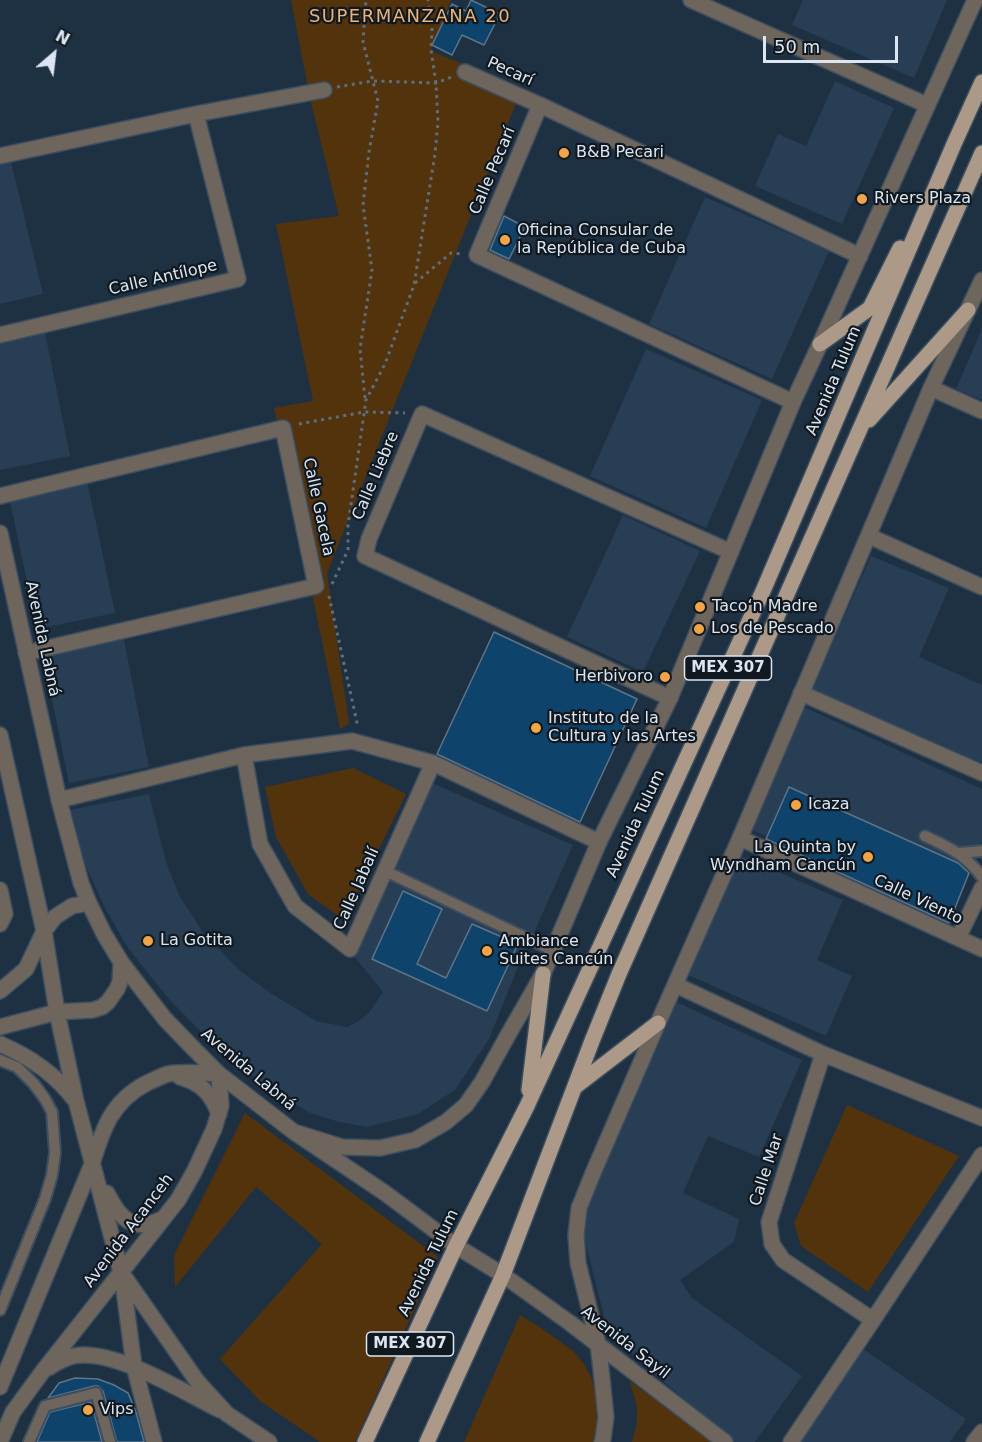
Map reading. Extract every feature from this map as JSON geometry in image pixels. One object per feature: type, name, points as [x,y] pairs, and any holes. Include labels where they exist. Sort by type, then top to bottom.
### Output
[{"type":"main road","name":"Avenida Tulum","points":[[365,1442],[456,1246],[527,1106],[763,591],[982,82]]},
{"type":"main road","points":[[820,344],[870,308],[935,176],[954,144]]},
{"type":"main road","name":"MEX 307","points":[[427,1442],[502,1275],[620,974],[982,153]]},
{"type":"main road","points":[[859,432],[968,310]]},
{"type":"main road","points":[[527,1106],[543,974]]},
{"type":"main road","points":[[576,1086],[658,1023]]},
{"type":"street","points":[[691,0],[927,105]]},
{"type":"street","name":"Avenida Tulum","points":[[294,1132],[342,1147],[380,1148],[415,1140],[446,1122],[466,1105],[482,1082],[543,974],[599,842],[670,698],[793,402],[975,0]]},
{"type":"street","name":"Pecarí","points":[[465,72],[540,105]]},
{"type":"street","points":[[0,156],[196,114],[324,90]]},
{"type":"street","points":[[540,105],[860,256]]},
{"type":"street","name":"Calle Pecarí","points":[[477,255],[540,105]]},
{"type":"street","name":"Calle Antílope","points":[[0,335],[238,279],[196,114]]},
{"type":"street","points":[[477,255],[793,402]]},
{"type":"street","points":[[602,1442],[606,1417],[598,1344],[579,1263],[576,1235],[579,1208],[592,1173],[740,838],[930,388],[982,280]]},
{"type":"street","points":[[930,388],[982,411]]},
{"type":"street","points":[[422,414],[731,552]]},
{"type":"street","name":"Calle Liebre","points":[[422,414],[369,539],[365,556],[670,698]]},
{"type":"street","points":[[0,496],[283,428]]},
{"type":"street","name":"Calle Gacela","points":[[26,653],[316,586],[283,428]]},
{"type":"street","name":"Avenida Labná","points":[[0,532],[59,800],[75,861],[89,903],[121,962],[165,1019],[219,1074],[294,1132],[386,1193],[456,1246],[502,1275]]},
{"type":"street","points":[[869,536],[982,586]]},
{"type":"street","points":[[801,693],[982,773]]},
{"type":"street","points":[[0,735],[44,931],[57,1012],[76,1101],[121,1272],[134,1366],[154,1442]]},
{"type":"street","points":[[59,800],[244,755],[352,741],[433,763],[599,842]]},
{"type":"street","name":"Calle Jabalí","points":[[244,755],[260,844],[295,906],[351,949],[433,763]]},
{"type":"street","name":"Calle Viento","points":[[740,838],[982,949]]},
{"type":"street","points":[[958,938],[982,888]]},
{"type":"street","points":[[0,890],[5,914],[0,924]]},
{"type":"street","points":[[0,991],[26,969],[48,923],[72,906],[89,903]]},
{"type":"street","points":[[0,1027],[57,1012],[93,1010],[102,1007],[108,1002],[120,982],[121,962]]},
{"type":"street","points":[[676,985],[824,1054],[982,1118]]},
{"type":"street","points":[[0,1044],[41,1067],[76,1101]]},
{"type":"street","name":"Calle Mar","points":[[824,1054],[769,1222],[772,1244],[783,1260],[873,1320]]},
{"type":"street","points":[[0,1386],[114,1109],[138,1088],[168,1074],[219,1074]]},
{"type":"street","points":[[168,1074],[183,1077],[206,1090],[219,1114]]},
{"type":"street","name":"Avenida Acanceh","points":[[0,1442],[14,1412],[43,1371],[178,1200],[194,1172],[219,1114],[221,1106],[219,1074]]},
{"type":"street","points":[[791,1442],[982,1155]]},
{"type":"street","points":[[92,1164],[115,1209],[124,1219],[137,1226],[153,1224],[163,1219]]},
{"type":"street","points":[[121,1272],[197,1381],[227,1414]]},
{"type":"street","name":"Avenida Sayil","points":[[502,1275],[598,1344],[725,1442]]},
{"type":"street","points":[[43,1371],[64,1359],[83,1355],[134,1366],[227,1414],[269,1442]]},
{"type":"street","points":[[974,1442],[982,1432]]},
{"type":"lane","points":[[925,836],[960,853],[982,877]]},
{"type":"lane","points":[[960,853],[982,851]]},
{"type":"lane","points":[[385,871],[554,951]]},
{"type":"lane","points":[[0,1060],[17,1067],[45,1099],[52,1112],[55,1154],[45,1199],[0,1310]]},
{"type":"lane","points":[[29,1442],[45,1406],[96,1393],[110,1442]]},
{"type":"path","points":[[332,585],[348,550],[348,525],[366,400],[360,349],[372,270],[363,206],[378,101],[363,42],[366,0]]},
{"type":"path","points":[[366,400],[385,364],[414,285],[435,154],[438,122],[428,0]]},
{"type":"path","points":[[324,90],[374,81],[436,83],[465,72]]},
{"type":"path","points":[[414,285],[450,253],[477,255]]},
{"type":"path","points":[[283,428],[364,412],[422,414]]},
{"type":"path","points":[[328,592],[362,743]]},
{"type":"shaded area","points":[[291,0],[451,0],[431,51],[522,88],[327,573],[349,723],[340,729],[274,408],[313,401],[276,224],[339,216],[310,98]]},
{"type":"shaded area","points":[[803,0],[947,0],[914,78],[792,25]]},
{"type":"shaded area","points":[[835,81],[894,108],[842,224],[755,186],[778,134],[806,146]]},
{"type":"shaded area","points":[[11,162],[43,294],[0,304],[0,165]]},
{"type":"shaded area","points":[[705,197],[829,251],[772,379],[649,324]]},
{"type":"shaded area","points":[[42,318],[70,456],[0,470],[0,327]]},
{"type":"shaded area","points":[[982,329],[982,400],[956,389]]},
{"type":"shaded area","points":[[646,349],[762,400],[706,528],[590,476]]},
{"type":"shaded area","points":[[86,476],[115,613],[37,629],[8,492]]},
{"type":"shaded area","points":[[623,515],[700,551],[643,672],[567,637]]},
{"type":"shaded area","points":[[871,556],[949,588],[919,657],[982,685],[981,763],[812,690]]},
{"type":"shaded area","points":[[123,635],[149,767],[69,783],[42,650]]},
{"type":"shaded area","points":[[804,707],[982,789],[982,841],[946,916],[750,829]]},
{"type":"shaded area","points":[[353,768],[406,794],[344,920],[308,894],[276,837],[265,787]]},
{"type":"shaded area","points":[[432,783],[573,845],[533,935],[392,873]]},
{"type":"shaded area","points":[[149,794],[166,862],[179,895],[202,931],[239,970],[316,1021],[347,1027],[368,1014],[383,992],[354,956],[390,878],[529,939],[489,1039],[455,1090],[418,1114],[367,1127],[339,1122],[308,1112],[259,1081],[213,1044],[168,998],[128,948],[105,908],[85,864],[70,810]]},
{"type":"shaded area","points":[[739,855],[843,900],[817,960],[852,976],[826,1036],[686,974]]},
{"type":"shaded area","points":[[674,1001],[802,1060],[759,1157],[708,1136],[683,1193],[739,1219],[734,1242],[680,1280],[692,1298],[802,1376],[755,1442],[735,1442],[638,1360],[605,1320],[584,1237],[584,1206]]},
{"type":"shaded area","points":[[847,1105],[959,1156],[868,1292],[801,1246],[794,1223]]},
{"type":"shaded area","points":[[245,1113],[438,1257],[355,1442],[320,1442],[260,1401],[220,1359],[322,1244],[256,1187],[175,1287],[174,1255]]},
{"type":"shaded area","points":[[520,1315],[573,1351],[584,1364],[591,1377],[600,1411],[593,1442],[464,1442]]},
{"type":"shaded area","points":[[860,1347],[966,1419],[950,1442],[796,1442]]},
{"type":"shaded area","points":[[629,1381],[715,1442],[632,1442],[637,1412]]},
{"type":"building","points":[[471,0],[500,14],[484,45],[462,35],[452,55],[432,45],[452,4],[466,11]]},
{"type":"building","name":"Oficina Consular de la República de Cuba","points":[[504,216],[525,227],[509,259],[490,250]]},
{"type":"building","name":"Instituto de la Cultura y las Artes","points":[[494,632],[637,699],[580,822],[437,754]]},
{"type":"building","name":"La Quinta by Wyndham Cancún","points":[[789,787],[958,863],[969,873],[949,923],[766,839]]},
{"type":"building","name":"Ambiance Suites Cancún","points":[[403,891],[442,909],[417,964],[446,978],[472,924],[518,944],[487,1011],[372,959]]},
{"type":"building","points":[[75,1378],[98,1379],[128,1393],[144,1442],[117,1442],[103,1391],[98,1386],[48,1398],[59,1383]]},
{"type":"building","points":[[91,1402],[102,1442],[37,1442],[50,1412]]},
{"type":"place","name":"B&B Pecari","points":[[564,153]]},
{"type":"place","name":"Rivers Plaza","points":[[862,199]]},
{"type":"place","name":"Oficina Consular de la República de Cuba","points":[[505,240]]},
{"type":"place","name":"Taco‘n Madre","points":[[700,607]]},
{"type":"place","name":"Los de Pescado","points":[[699,629]]},
{"type":"place","name":"Herbivoro","points":[[665,677]]},
{"type":"place","name":"Instituto de la Cultura y las Artes","points":[[536,728]]},
{"type":"place","name":"Icaza","points":[[796,805]]},
{"type":"place","name":"La Quinta by Wyndham Cancún","points":[[868,857]]},
{"type":"place","name":"La Gotita","points":[[148,941]]},
{"type":"place","name":"Ambiance Suites Cancún","points":[[487,951]]},
{"type":"place","name":"Vips","points":[[88,1410]]},
{"type":"district","name":"SUPERMANZANA 20","points":[[410,17]]}]
